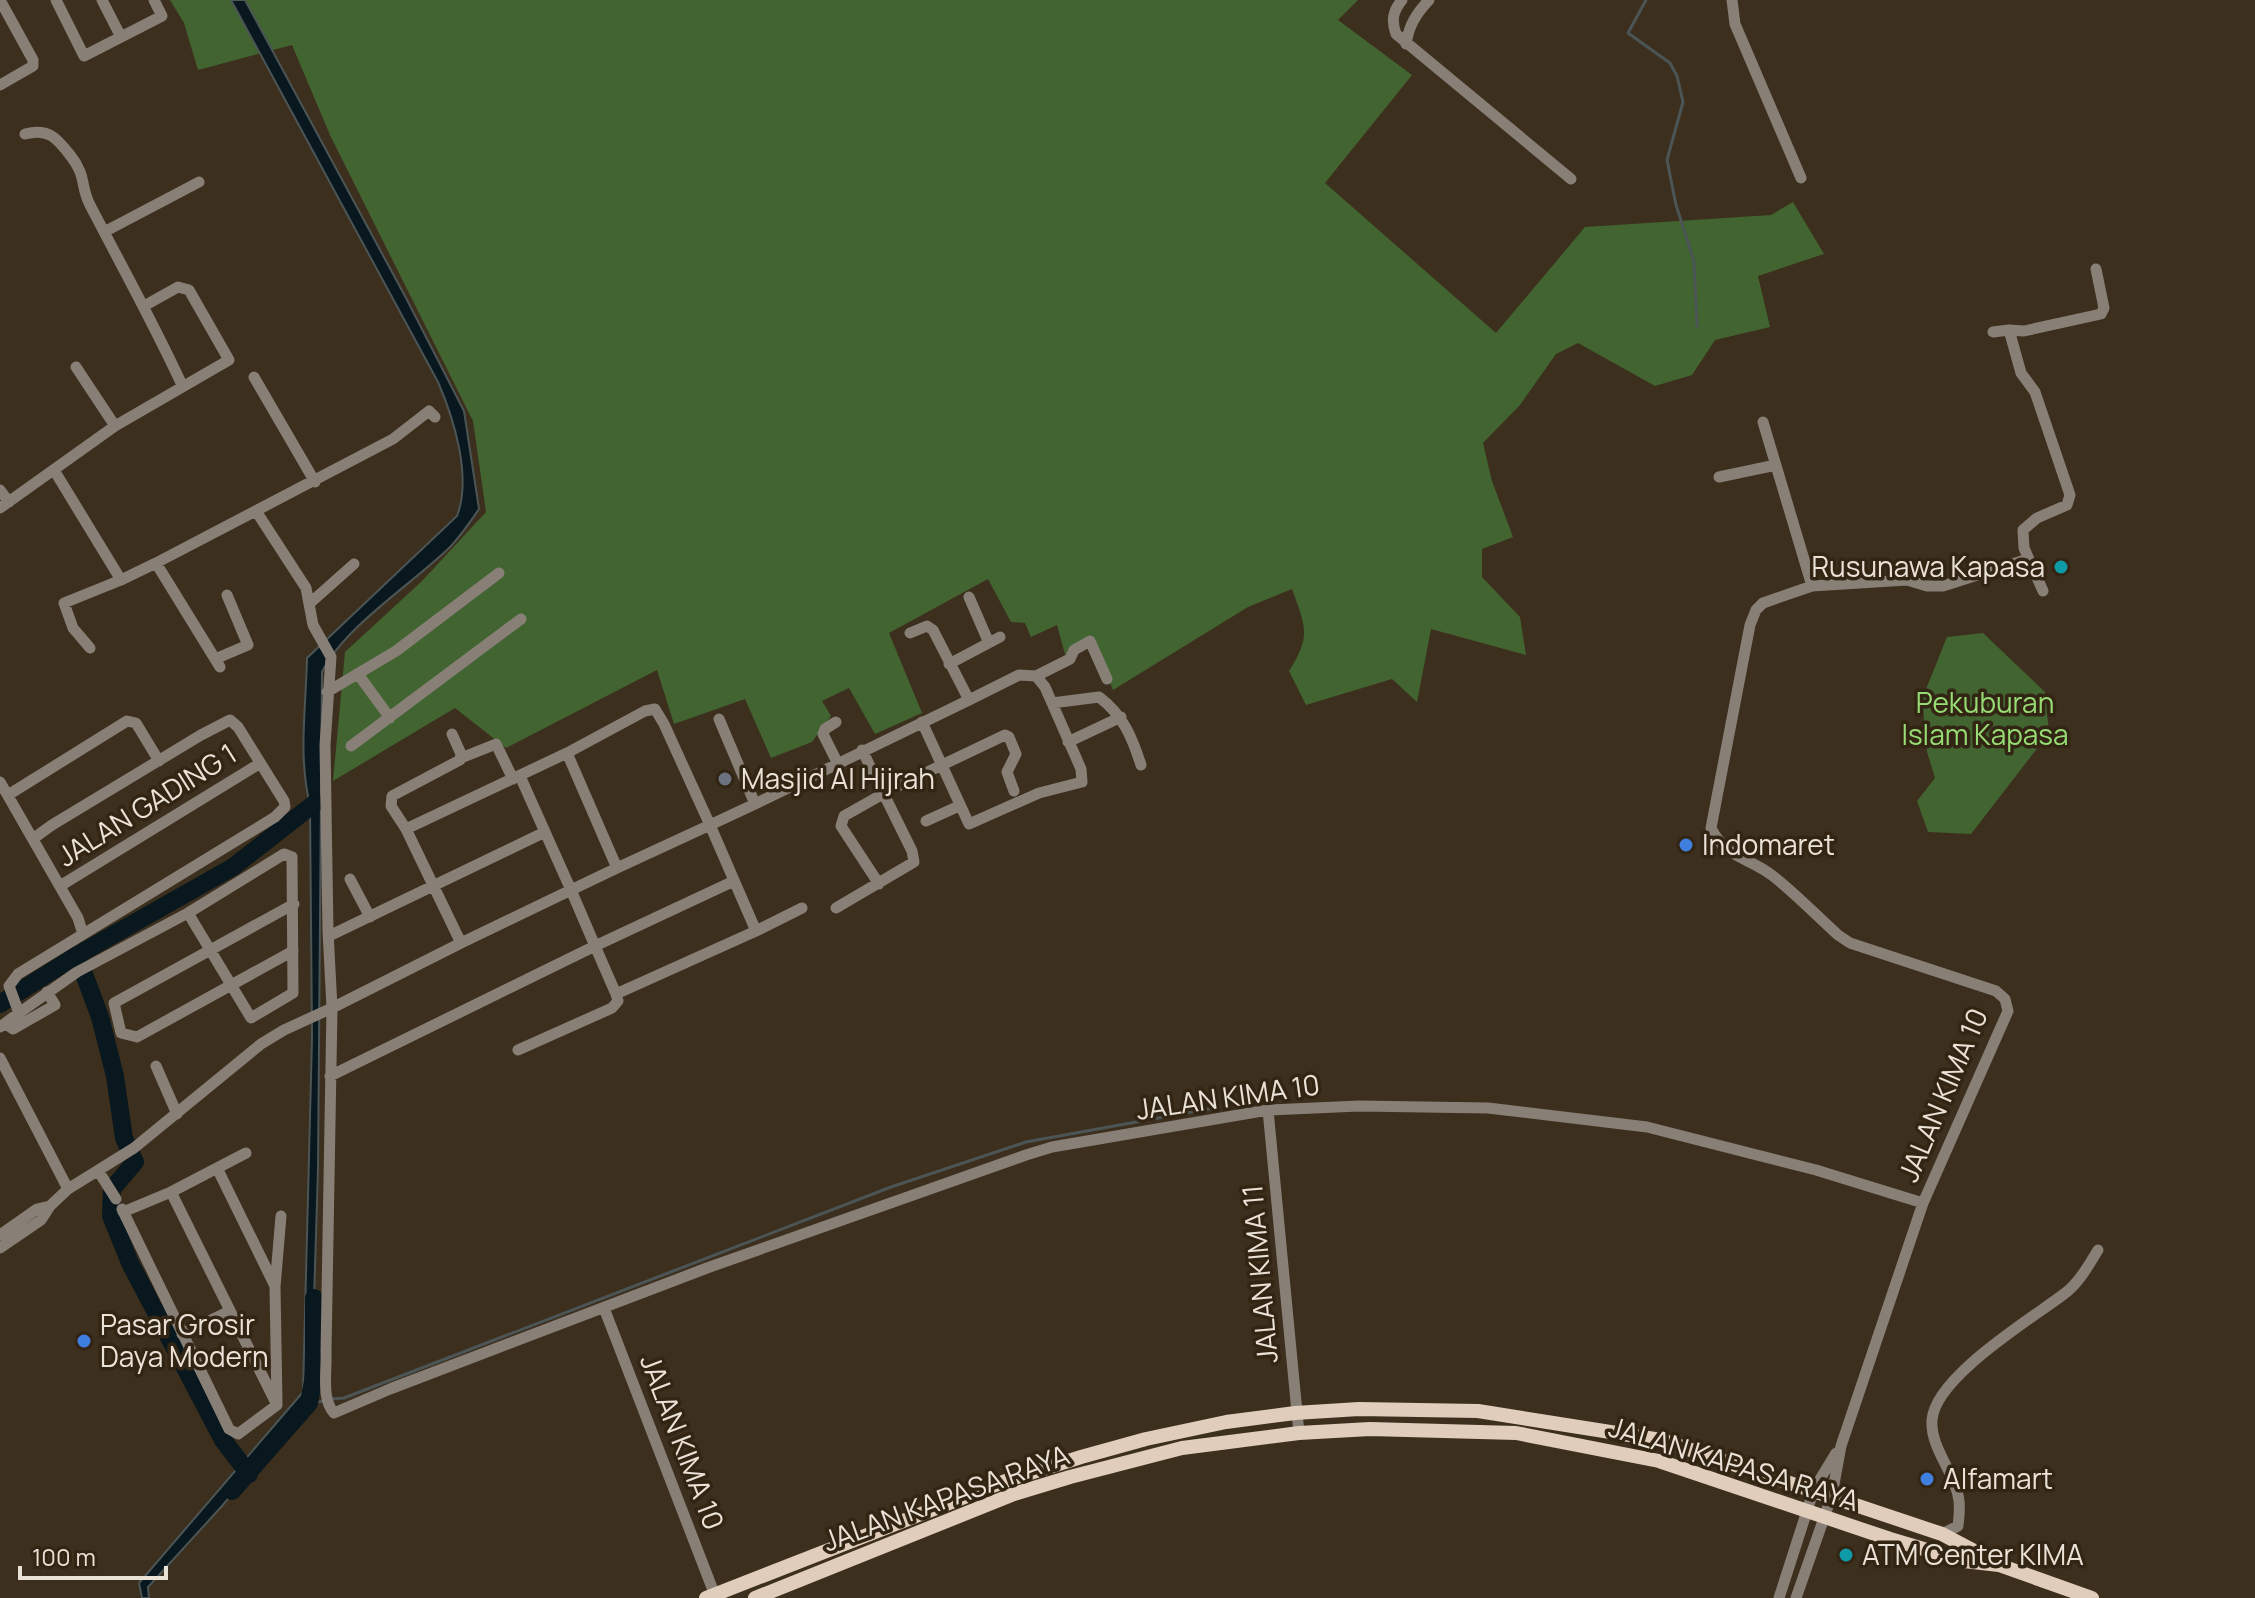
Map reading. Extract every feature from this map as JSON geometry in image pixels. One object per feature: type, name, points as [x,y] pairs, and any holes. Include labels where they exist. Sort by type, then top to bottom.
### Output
[{"type":"main road","points":[[712,1597],[1051,1466],[1146,1439],[1226,1422],[1359,1409],[1478,1411],[1661,1440],[1942,1534],[1999,1565]]},
{"type":"main road","name":"JALAN KAPASA RAYA","points":[[755,1598],[1014,1494],[1070,1477],[1182,1448],[1299,1433],[1370,1429],[1516,1433],[1659,1461],[1823,1518],[1964,1561],[1999,1565],[2092,1598]]},
{"type":"street","points":[[0,0],[5,20],[33,60],[33,66],[0,85]]},
{"type":"street","points":[[56,0],[84,56],[162,16],[154,0]]},
{"type":"street","points":[[102,0],[121,37]]},
{"type":"street","points":[[1402,0],[1395,9],[1392,23],[1396,34],[1571,179]]},
{"type":"street","points":[[1406,44],[1408,29],[1415,15],[1429,0]]},
{"type":"street","points":[[1732,0],[1735,24],[1801,178]]},
{"type":"street","points":[[25,134],[45,131],[68,151],[82,171],[86,198],[182,385]]},
{"type":"street","points":[[104,232],[199,182]]},
{"type":"street","points":[[1993,332],[2024,331],[2101,314],[2104,308],[2096,269]]},
{"type":"street","points":[[0,490],[4,505],[115,426],[229,360],[189,290],[178,287],[144,306]]},
{"type":"street","points":[[2009,330],[2021,373],[2035,392],[2070,495],[2067,505],[2037,518],[2023,530],[2022,539],[2028,559],[2043,591]]},
{"type":"street","points":[[76,367],[115,426]]},
{"type":"street","points":[[254,377],[315,482]]},
{"type":"street","points":[[90,648],[72,626],[64,605],[156,563],[315,482],[393,439],[429,411],[435,417]]},
{"type":"street","points":[[1763,422],[1812,586]]},
{"type":"street","points":[[1719,477],[1776,465]]},
{"type":"street","points":[[54,470],[121,580]]},
{"type":"street","points":[[256,511],[306,588],[313,625],[331,657],[327,692],[325,795],[330,1076],[734,881]]},
{"type":"street","name":"JALAN KIMA 10","points":[[1796,1598],[1832,1495],[1841,1446],[1923,1203],[2008,1011],[2005,999],[1996,991],[1850,943],[1773,876],[1727,851],[1711,828],[1750,625],[1756,610],[1763,603],[1812,586],[1907,580],[1927,586],[1943,586],[2028,559]]},
{"type":"street","points":[[156,563],[217,663],[248,645],[227,595]]},
{"type":"street","points":[[309,604],[354,564]]},
{"type":"street","points":[[327,692],[396,651],[499,573]]},
{"type":"street","points":[[949,664],[994,640],[969,597]]},
{"type":"street","points":[[351,746],[521,619]]},
{"type":"street","points":[[910,633],[930,627],[969,700]]},
{"type":"street","points":[[0,1248],[41,1220],[50,1206],[68,1189],[129,1151],[261,1044],[309,1018],[1019,675],[1036,676],[1070,659],[1074,650],[1090,641],[1107,679]]},
{"type":"street","points":[[358,674],[390,718]]},
{"type":"street","points":[[922,722],[965,821],[972,824],[1039,793],[1080,784],[1083,779],[1081,769],[1052,703],[1036,676]]},
{"type":"street","points":[[1052,703],[1099,697],[1121,717],[1141,765]]},
{"type":"street","points":[[406,829],[517,778],[645,711],[655,709],[756,931]]},
{"type":"street","points":[[1068,742],[1121,717]]},
{"type":"street","points":[[719,719],[755,804]]},
{"type":"street","points":[[17,1009],[9,986],[18,974],[285,807],[238,727],[230,720],[34,838]]},
{"type":"street","points":[[8,795],[127,721],[136,723],[159,761]]},
{"type":"street","points":[[836,722],[823,734],[837,762]]},
{"type":"street","points":[[452,734],[461,758]]},
{"type":"street","points":[[898,786],[1008,735],[1016,754],[1007,772],[1014,791]]},
{"type":"street","points":[[461,943],[435,884],[391,806],[392,796],[461,758],[496,744],[545,832],[618,1001],[612,1008],[518,1050]]},
{"type":"street","points":[[836,908],[911,866],[914,857],[862,750]]},
{"type":"street","points":[[567,753],[617,868]]},
{"type":"street","name":"JALAN GADING 1","points":[[60,886],[259,764]]},
{"type":"street","points":[[0,782],[78,918],[83,934]]},
{"type":"street","points":[[879,884],[841,826],[844,816],[883,794]]},
{"type":"street","points":[[926,821],[959,806]]},
{"type":"street","points":[[329,936],[545,832]]},
{"type":"street","points":[[47,992],[55,1005],[13,1029],[3,1026],[17,1009],[77,972],[188,913],[284,854],[292,857],[293,993],[251,1018],[188,913]]},
{"type":"street","points":[[350,879],[370,917]]},
{"type":"street","points":[[293,951],[137,1037],[121,1033],[114,1003],[210,953],[294,904]]},
{"type":"street","points":[[616,994],[802,908]]},
{"type":"street","points":[[0,1058],[68,1189]]},
{"type":"street","points":[[156,1066],[177,1114]]},
{"type":"street","name":"JALAN KIMA 10","points":[[330,1076],[328,1403],[336,1413],[390,1389],[707,1268],[1039,1151],[1268,1110],[1359,1106],[1488,1108],[1647,1127],[1816,1170],[1923,1203]]},
{"type":"street","name":"JALAN KIMA 11","points":[[1268,1110],[1299,1433]]},
{"type":"street","points":[[120,1207],[171,1192],[246,1153]]},
{"type":"street","points":[[217,1168],[275,1287]]},
{"type":"street","points":[[99,1172],[120,1207],[232,1432],[238,1434],[246,1430],[277,1405]]},
{"type":"street","points":[[171,1192],[277,1405]]},
{"type":"street","points":[[0,1235],[37,1209],[50,1206]]},
{"type":"street","points":[[277,1405],[275,1287],[281,1216]]},
{"type":"street","points":[[1965,1545],[1958,1526],[1957,1491],[1932,1422],[1939,1397],[2009,1333],[2066,1293],[2098,1250]]},
{"type":"street","name":"JALAN KIMA 10","points":[[604,1308],[712,1597]]},
{"type":"street","points":[[182,1334],[230,1311]]},
{"type":"street","name":"JALAN KIMA 10","points":[[1779,1598],[1805,1511],[1814,1489],[1841,1446]]},
{"type":"street","points":[[1942,1534],[1958,1526]]},
{"type":"green space","points":[[170,0],[1358,0],[1338,20],[1412,75],[1325,183],[1496,333],[1585,227],[1771,215],[1793,202],[1824,254],[1758,276],[1770,327],[1715,340],[1692,375],[1655,386],[1578,343],[1556,354],[1520,405],[1483,443],[1492,481],[1513,537],[1482,549],[1482,577],[1520,617],[1526,655],[1431,629],[1417,702],[1392,679],[1306,705],[1289,671],[1301,648],[1304,630],[1292,589],[1248,607],[1113,690],[1093,643],[1066,658],[1057,625],[1031,637],[1025,623],[1011,622],[988,579],[889,633],[922,713],[875,734],[849,688],[822,701],[831,716],[812,742],[771,758],[745,699],[674,724],[657,670],[506,748],[455,708],[333,781],[345,652],[422,581],[486,512],[473,421],[330,135],[292,45],[198,70],[184,23]]},
{"type":"green space","name":"Pekuburan Islam Kapasa","points":[[1983,633],[2045,692],[2049,733],[1971,834],[1928,832],[1917,801],[1935,778],[1927,752],[1922,699],[1947,637]]},
{"type":"shaded area","points":[[231,0],[245,0],[464,411],[479,509],[449,548],[362,622],[332,655],[322,672],[318,1169],[311,1398],[222,1506],[148,1587],[149,1598],[142,1598],[139,1583],[303,1392],[312,1038],[310,805],[304,769],[307,658],[457,516],[463,484],[455,430],[438,382]]},
{"type":"waterway","points":[[1646,0],[1628,33],[1670,63],[1677,76],[1683,102],[1667,160],[1676,205],[1694,261],[1697,326]]},
{"type":"waterway","points":[[0,1004],[74,957],[233,867],[315,803]]},
{"type":"waterway","points":[[77,955],[100,1017],[115,1076],[124,1138],[135,1162],[112,1189],[111,1216],[130,1263],[223,1440],[249,1474]]},
{"type":"waterway","points":[[332,1399],[344,1398],[891,1187],[1026,1142],[1219,1107]]},
{"type":"waterway","points":[[232,1491],[309,1403],[314,1376],[314,1298]]},
{"type":"waterway","points":[[309,1403],[325,1401]]},
{"type":"place","name":"Rusunawa Kapasa","points":[[2061,567]]},
{"type":"place","name":"Masjid Al Hijrah","points":[[725,779]]},
{"type":"place","name":"Indomaret","points":[[1686,845]]},
{"type":"place","name":"Pasar Grosir Daya Modern","points":[[84,1341]]},
{"type":"place","name":"Alfamart","points":[[1927,1479]]},
{"type":"place","name":"ATM Center KIMA","points":[[1846,1555]]}]
